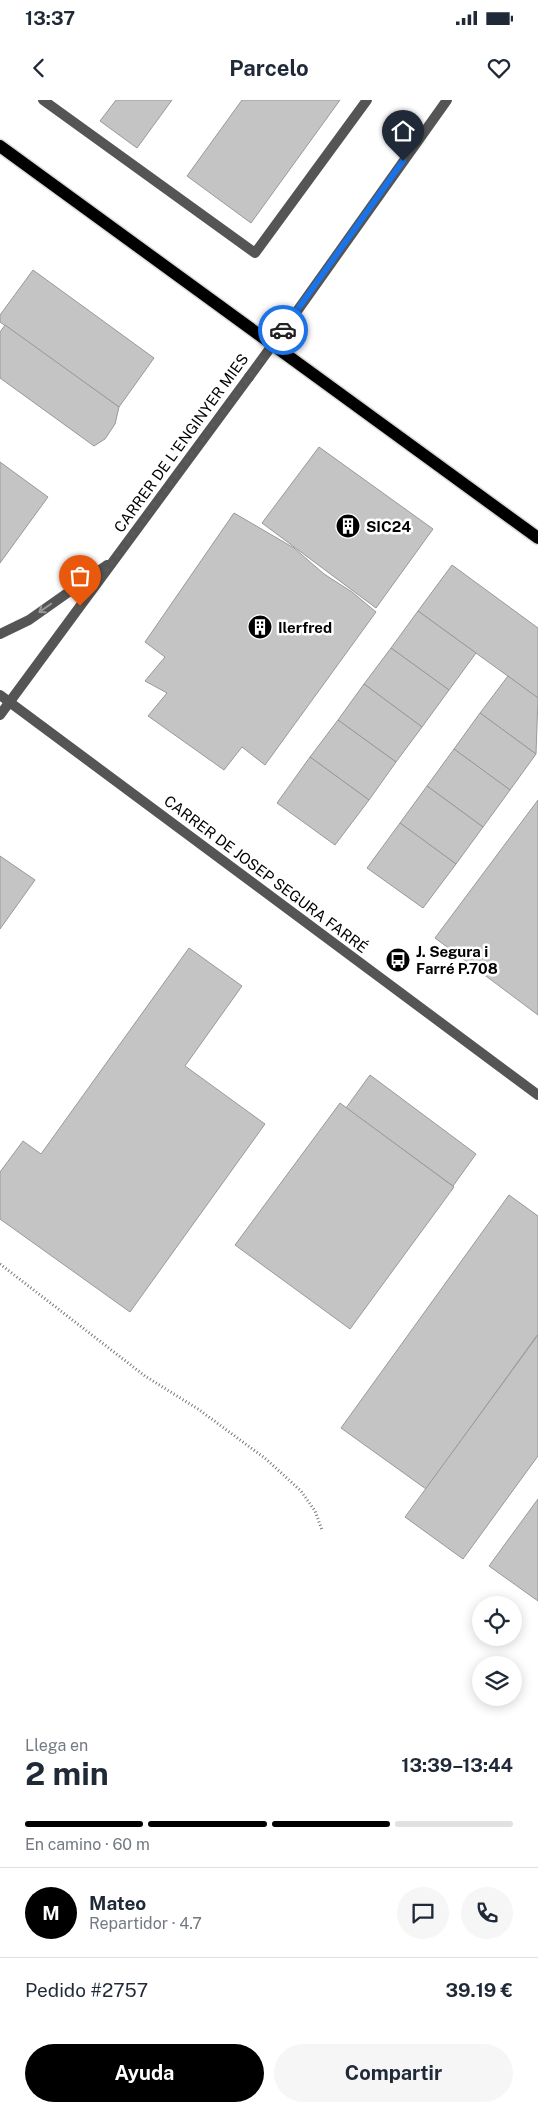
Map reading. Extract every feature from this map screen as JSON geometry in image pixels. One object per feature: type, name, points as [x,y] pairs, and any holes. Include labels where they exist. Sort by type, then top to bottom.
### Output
[{"type":"main road","points":[[0,146],[538,538]]},
{"type":"street","points":[[44,100],[255,253],[367,100]]},
{"type":"street","name":"CARRER DE L'ENGINYER MIES","points":[[0,715],[295,314],[446,100]]},
{"type":"street","name":"CARRER DE L'ENGINYER MIES","points":[[0,634],[29,620],[114,560]]},
{"type":"street","name":"CARRER DE JOSEP SEGURA FARRÉ","points":[[0,695],[538,1095]]},
{"type":"path","points":[[0,1264],[145,1376],[198,1409],[241,1443],[266,1459],[301,1492],[314,1511],[322,1530]]},
{"type":"building","points":[[116,100],[172,100],[137,148],[100,121]]},
{"type":"building","points":[[242,100],[340,100],[251,223],[187,176]]},
{"type":"building","points":[[33,270],[154,358],[119,407],[0,322],[0,315]]},
{"type":"building","points":[[5,325],[119,407],[115,424],[105,439],[94,446],[0,378],[0,332]]},
{"type":"building","name":"SIC24","points":[[319,447],[433,529],[376,608],[262,523]]},
{"type":"building","points":[[0,462],[48,497],[0,563]]},
{"type":"building","name":"Ilerfred","points":[[234,513],[294,548],[324,574],[352,592],[376,612],[265,765],[242,747],[224,770],[148,716],[167,693],[145,681],[165,657],[145,642]]},
{"type":"building","points":[[452,565],[538,628],[538,698],[418,611]]},
{"type":"building","points":[[418,611],[476,653],[449,690],[391,648]]},
{"type":"building","points":[[391,648],[449,690],[422,727],[364,684]]},
{"type":"building","points":[[508,676],[538,698],[536,754],[480,713]]},
{"type":"building","points":[[364,684],[422,727],[396,762],[338,720]]},
{"type":"building","points":[[480,713],[536,754],[510,790],[454,749]]},
{"type":"building","points":[[338,720],[396,762],[369,800],[310,757]]},
{"type":"building","points":[[454,749],[510,790],[483,827],[427,786]]},
{"type":"building","points":[[310,757],[369,800],[335,845],[277,803]]},
{"type":"building","points":[[427,786],[483,827],[456,864],[400,823]]},
{"type":"building","points":[[538,800],[538,1015],[435,938]]},
{"type":"building","points":[[400,823],[456,864],[423,908],[367,868]]},
{"type":"building","points":[[0,856],[35,880],[0,929]]},
{"type":"building","points":[[189,948],[242,986],[185,1066],[265,1124],[130,1312],[0,1219],[0,1172],[23,1141],[41,1154]]},
{"type":"building","points":[[370,1075],[476,1154],[453,1186],[346,1108]]},
{"type":"building","points":[[340,1103],[454,1187],[350,1329],[235,1245]]},
{"type":"building","points":[[509,1195],[538,1216],[538,1334],[426,1489],[341,1428]]},
{"type":"building","points":[[538,1335],[538,1456],[463,1559],[405,1517]]},
{"type":"building","points":[[538,1499],[538,1601],[489,1566]]},
{"type":"way so far","points":[[80,606],[283,330]]},
{"type":"place","name":"SIC24","points":[[348,526]]},
{"type":"place","name":"Ilerfred","points":[[260,627]]},
{"type":"place","name":"J. Segura i Farré P.708","points":[[398,960]]},
{"type":"route","points":[[283,330],[403,161]]}]
